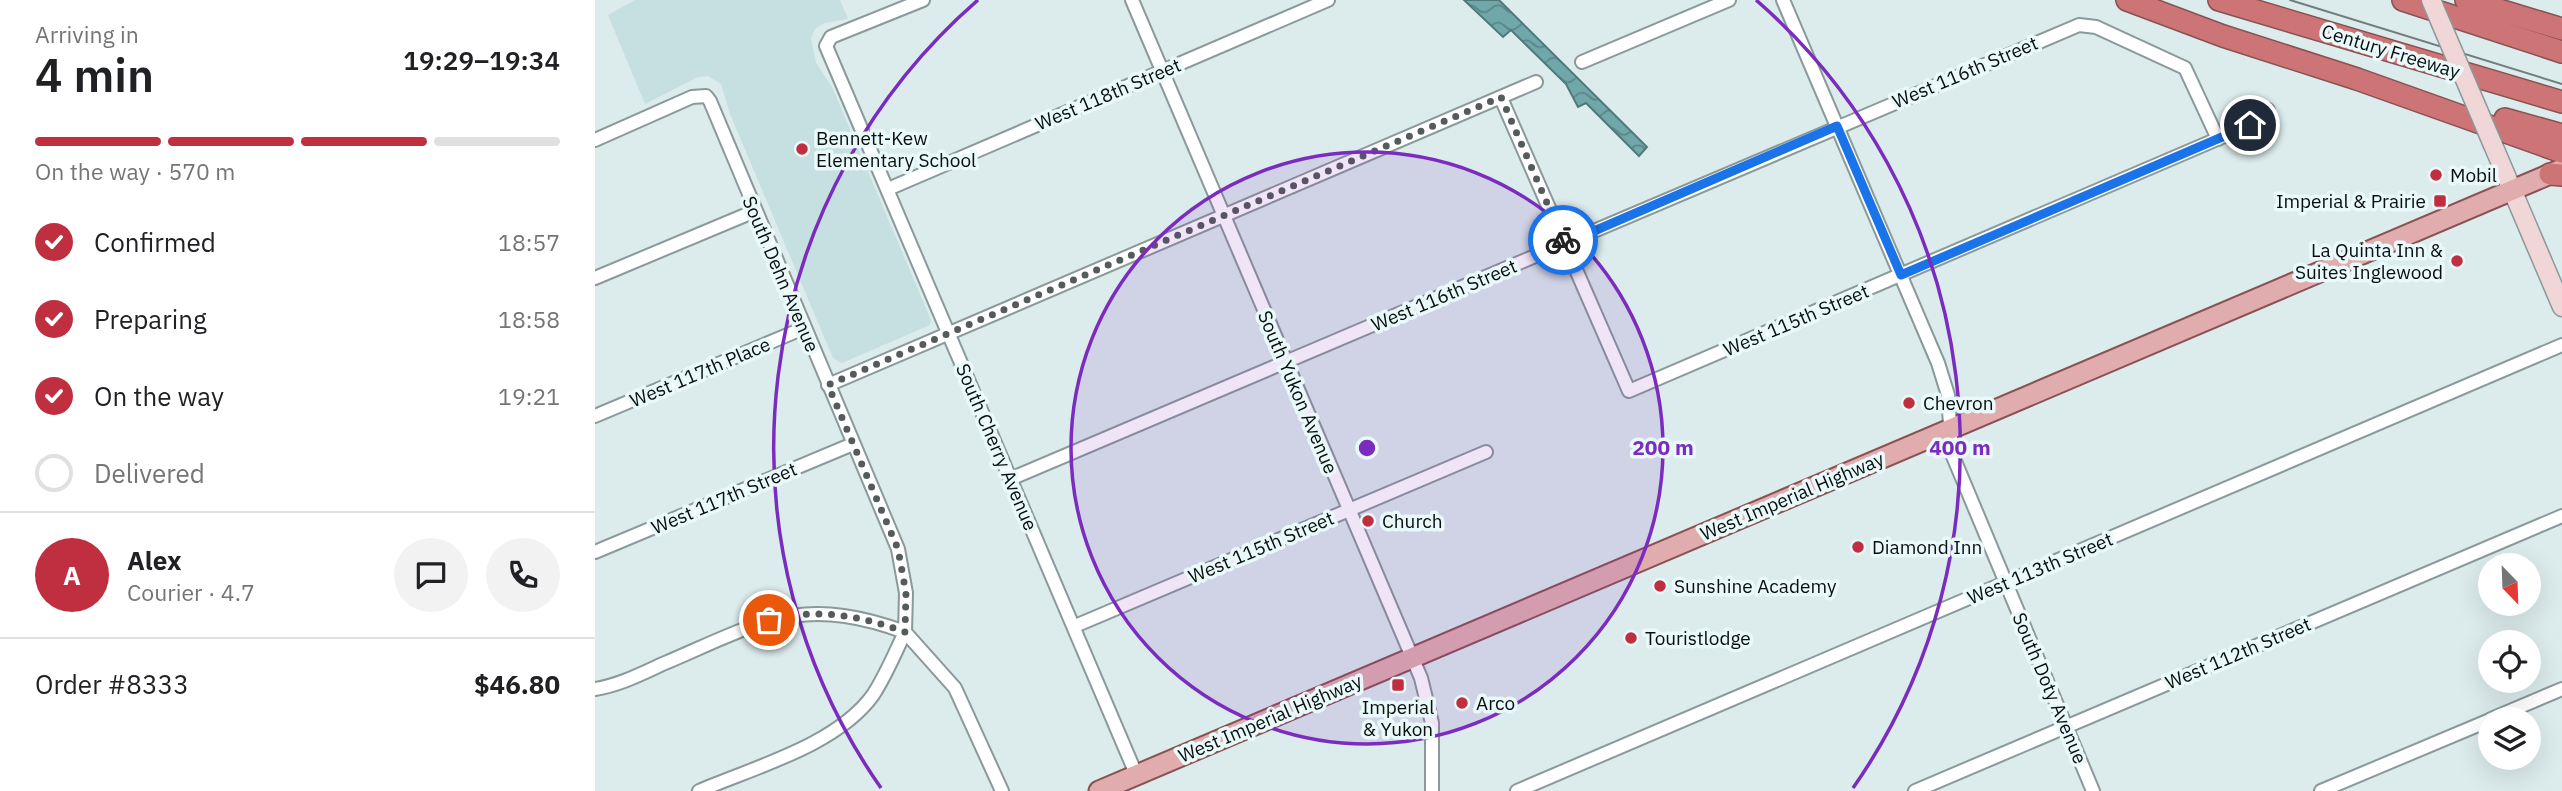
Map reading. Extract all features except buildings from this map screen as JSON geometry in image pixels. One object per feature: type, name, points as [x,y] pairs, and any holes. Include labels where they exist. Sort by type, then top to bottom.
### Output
[{"type":"highway","points":[[2127,0],[2223,36],[2357,79],[2562,152]]},
{"type":"highway","name":"Century Freeway","points":[[2219,0],[2562,102]]},
{"type":"highway","points":[[2403,0],[2562,52]]},
{"type":"highway","points":[[2466,0],[2562,29]]},
{"type":"highway","points":[[2508,13],[2562,22]]},
{"type":"highway","points":[[2357,79],[2562,135]]},
{"type":"main road","points":[[2431,0],[2562,307]]},
{"type":"main road","name":"West Imperial Highway","points":[[1099,791],[2558,173]]},
{"type":"street","name":"South Cherry Avenue","points":[[923,0],[831,37],[827,42],[1136,774]]},
{"type":"street","name":"South Yukon Avenue","points":[[1132,0],[1428,699],[1432,723],[1432,791]]},
{"type":"street","name":"West 118th Street","points":[[888,189],[1328,0]]},
{"type":"street","points":[[1582,62],[1729,0]]},
{"type":"street","name":"South Doty Avenue","points":[[1783,0],[1938,363],[1948,395],[1952,454],[2093,791]]},
{"type":"street","name":"West 116th Street","points":[[1010,479],[2071,27],[2096,27],[2185,68],[2218,139]]},
{"type":"street","points":[[828,385],[1536,82]]},
{"type":"street","name":"South Dehn Avenue","points":[[595,140],[692,97],[706,96],[898,549],[906,593],[905,632]]},
{"type":"street","points":[[1501,97],[1564,244]]},
{"type":"street","name":"West 115th Street","points":[[1564,244],[1629,391],[2250,125],[2268,110]]},
{"type":"street","points":[[595,278],[755,211]]},
{"type":"street","name":"West 117th Place","points":[[595,416],[804,328]]},
{"type":"street","name":"West 113th Street","points":[[1517,791],[2562,345]]},
{"type":"street","name":"West 117th Street","points":[[595,552],[853,444]]},
{"type":"street","name":"West 115th Street","points":[[1075,626],[1486,452]]},
{"type":"street","name":"West 112th Street","points":[[1915,791],[2562,516]]},
{"type":"street","points":[[595,689],[634,677],[743,629],[797,613],[853,616],[905,632],[955,688],[1002,791]]},
{"type":"street","points":[[699,791],[807,745],[842,725],[872,696],[905,632]]},
{"type":"street","points":[[2522,707],[2562,690]]},
{"type":"street","points":[[2321,791],[2478,725]]},
{"type":"shaded area","name":"Bennett-Kew Elementary School","points":[[635,0],[840,0],[848,19],[824,23],[815,29],[811,38],[816,63],[832,87],[931,320],[930,325],[842,363],[833,358],[730,114],[721,84],[708,76],[698,77],[645,104],[608,15]]},
{"type":"water","points":[[1464,0],[1499,0],[1647,147],[1639,156],[1586,103],[1578,107],[1566,84],[1511,30],[1503,37]]},
{"type":"tram line","points":[[2290,0],[2562,84]]},
{"type":"way so far","points":[[769,620],[797,613],[825,613],[853,616],[905,632],[906,593],[898,549],[828,385],[1501,97],[1563,240]]},
{"type":"place","name":"Bennett-Kew Elementary School","points":[[802,149]]},
{"type":"place","name":"Mobil","points":[[2436,175]]},
{"type":"place","name":"Imperial & Prairie","points":[[2440,201]]},
{"type":"place","name":"La Quinta Inn & Suites Inglewood","points":[[2457,261]]},
{"type":"place","name":"Chevron","points":[[1909,403]]},
{"type":"place","name":"Church","points":[[1368,521]]},
{"type":"place","name":"Diamond Inn","points":[[1858,547]]},
{"type":"place","name":"Sunshine Academy","points":[[1660,586]]},
{"type":"place","name":"Touristlodge","points":[[1631,638]]},
{"type":"place","name":"Imperial & Yukon","points":[[1398,685]]},
{"type":"place","name":"Arco","points":[[1462,703]]},
{"type":"route","points":[[1563,240],[1564,244],[1837,126],[1901,275],[2250,125]]}]
